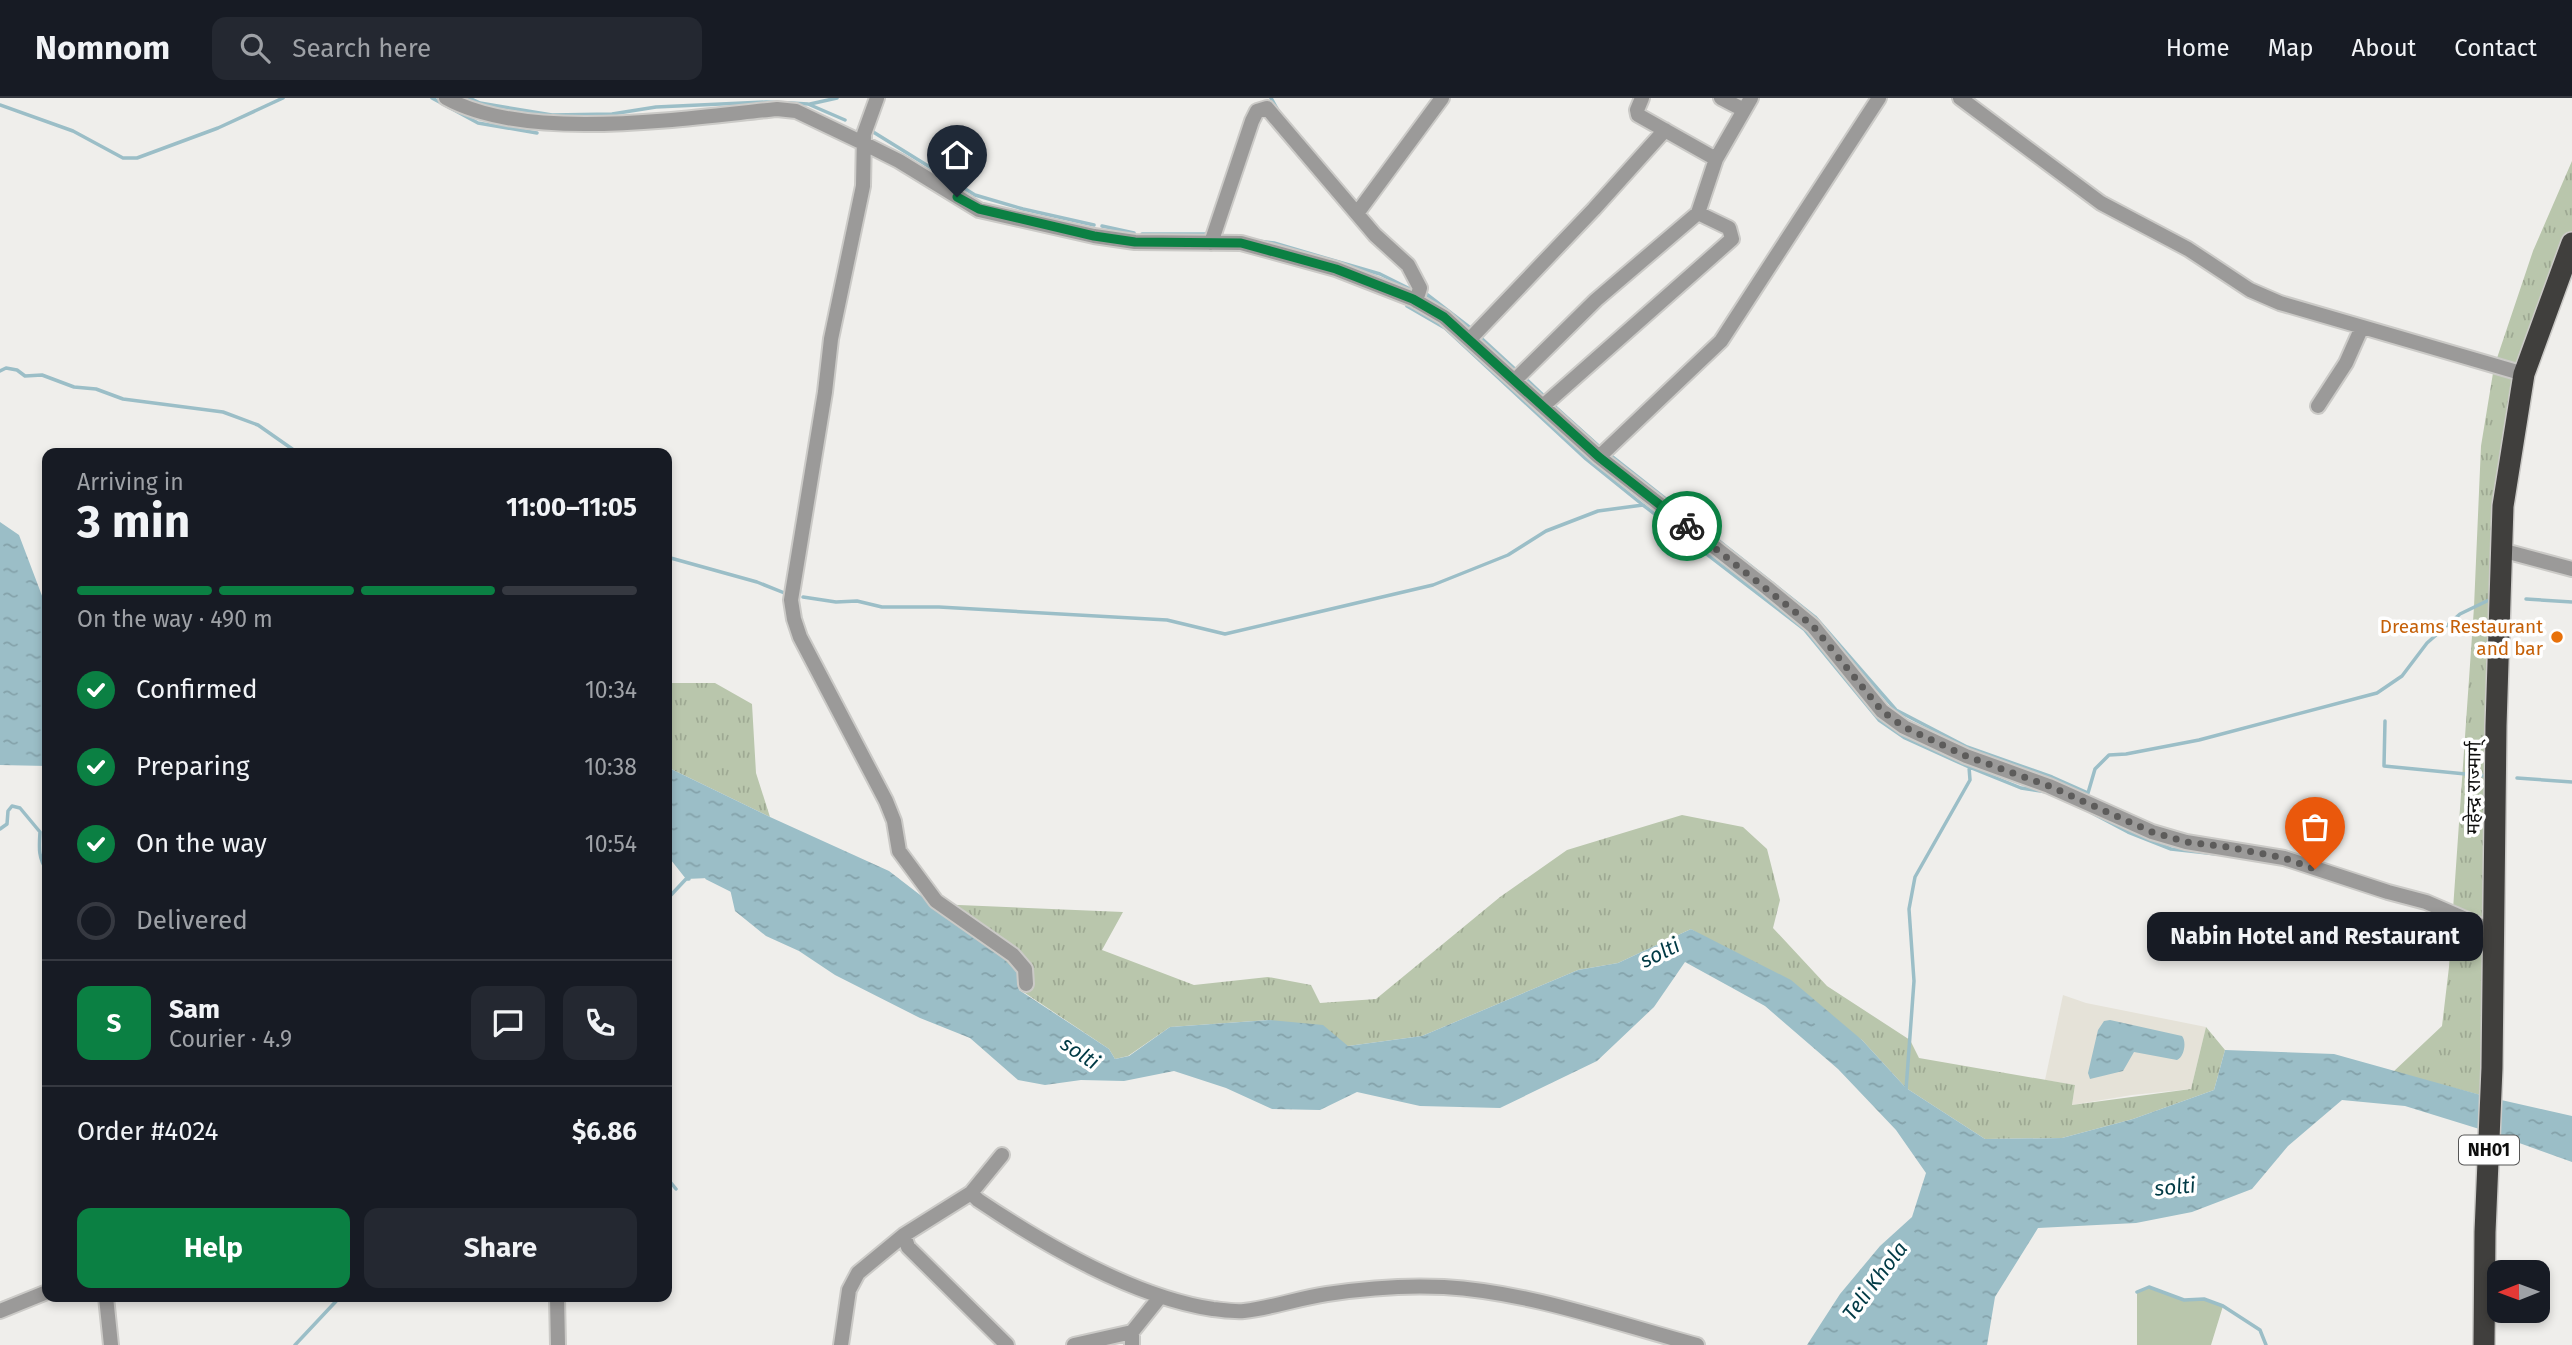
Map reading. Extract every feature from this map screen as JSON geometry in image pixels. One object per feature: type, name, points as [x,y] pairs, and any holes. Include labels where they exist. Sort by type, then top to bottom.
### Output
[{"type":"highway","name":"महेन्द्र राज्मार्ग्","points":[[2484,1345],[2503,506],[2524,373],[2572,243]]},
{"type":"street","points":[[446,98],[476,112],[533,122],[617,123],[776,109],[796,111],[899,161],[979,209],[1094,236],[1135,242],[1241,243],[1336,269],[1416,300],[1444,317],[1470,339],[1599,457],[1813,626],[1882,711],[1904,727],[1966,756],[2049,786],[2152,832],[2186,842],[2284,858],[2426,902],[2493,930]]},
{"type":"street","points":[[877,98],[864,134],[863,186],[831,339],[791,600],[793,619],[886,801],[894,821],[899,850],[936,901],[1013,955],[1025,969],[1026,984]]},
{"type":"street","points":[[1358,212],[1442,98]]},
{"type":"street","points":[[1642,98],[1638,104],[1638,115],[1716,159]]},
{"type":"street","points":[[1515,380],[1596,300],[1698,213],[1716,159],[1748,104],[1721,98]]},
{"type":"street","points":[[1599,457],[1721,341],[1879,98]]},
{"type":"street","points":[[1961,98],[2101,203],[2188,249],[2250,290],[2280,303],[2524,373]]},
{"type":"street","points":[[1211,243],[1252,121],[1260,108],[1267,108],[1376,235],[1408,265],[1420,288],[1416,300]]},
{"type":"street","points":[[1470,339],[1588,216],[1665,130]]},
{"type":"street","points":[[1543,406],[1732,239],[1729,229],[1698,213]]},
{"type":"street","points":[[2319,406],[2346,363],[2362,327]]},
{"type":"street","points":[[2501,550],[2572,569]]},
{"type":"street","points":[[841,1345],[847,1299],[858,1273],[904,1235],[971,1193],[1002,1155]]},
{"type":"street","points":[[971,1193],[992,1210],[1057,1251],[1160,1297],[1192,1306],[1241,1312],[1326,1294],[1402,1285],[1447,1287],[1547,1304],[1698,1345]]},
{"type":"street","points":[[904,1235],[908,1247],[1007,1345]]},
{"type":"street","points":[[0,1311],[42,1294]]},
{"type":"street","points":[[1074,1345],[1132,1338],[1160,1297]]},
{"type":"street","points":[[107,1302],[111,1345]]},
{"type":"street","points":[[557,1302],[558,1345]]},
{"type":"shaded area","points":[[2063,995],[2086,1003],[2206,1027],[2191,1089],[2072,1105],[2075,1085],[2045,1080]]},
{"type":"green space","points":[[2572,161],[2572,243],[2538,334],[2503,506],[2488,1097],[2393,1072],[2442,1026],[2449,967],[2474,607],[2481,446],[2494,367],[2533,251]]},
{"type":"green space","points":[[672,683],[715,683],[752,704],[756,773],[770,817],[672,769]]},
{"type":"green space","points":[[1682,815],[1743,827],[1767,849],[1780,900],[1773,928],[1827,986],[1910,1040],[1919,1058],[2075,1085],[2072,1105],[2191,1089],[2206,1027],[2225,1050],[2214,1090],[2133,1119],[2062,1138],[1985,1139],[1906,1088],[1862,1040],[1691,929],[1618,963],[1578,970],[1422,1036],[1348,1046],[1269,1020],[1170,1027],[1128,1056],[1115,1059],[1109,1049],[1019,989],[935,904],[1123,912],[1102,950],[1194,985],[1268,977],[1311,985],[1320,1003],[1376,999],[1500,897],[1567,850]]},
{"type":"green space","points":[[2149,1287],[2184,1300],[2204,1299],[2223,1306],[2211,1345],[2137,1345],[2137,1292]]},
{"type":"water","points":[[0,522],[19,535],[42,596],[42,766],[0,765]]},
{"type":"water","points":[[672,769],[889,871],[1006,961],[1018,974],[1019,990],[1109,1049],[1115,1059],[1129,1056],[1170,1027],[1269,1020],[1323,1025],[1348,1046],[1422,1036],[1578,970],[1618,963],[1691,929],[1791,980],[1862,1040],[1906,1088],[1985,1139],[2062,1138],[2133,1119],[2214,1090],[2225,1050],[2334,1054],[2488,1097],[2572,1116],[2572,1162],[2405,1106],[2342,1100],[2288,1146],[2252,1189],[2192,1212],[2136,1223],[2038,1228],[1995,1297],[1987,1345],[1807,1345],[1840,1294],[1880,1246],[1912,1217],[1926,1173],[1896,1130],[1838,1069],[1765,1006],[1685,962],[1654,1007],[1597,1061],[1500,1108],[1420,1106],[1357,1092],[1320,1110],[1272,1109],[1226,1088],[1174,1071],[1124,1081],[1081,1080],[1045,1085],[1018,1080],[970,1038],[920,1018],[835,975],[799,951],[766,936],[735,911],[730,889],[709,878],[686,879],[672,861]]},
{"type":"water","points":[[2110,1020],[2182,1036],[2183,1053],[2177,1060],[2134,1052],[2123,1071],[2090,1079],[2088,1073],[2098,1030],[2104,1021]]},
{"type":"waterway","points":[[0,105],[73,131],[123,158],[137,158],[218,128],[283,98]]},
{"type":"waterway","points":[[432,98],[478,123],[537,133]]},
{"type":"waterway","points":[[469,98],[480,103],[552,115],[612,114],[656,107],[791,103],[808,104],[845,120]]},
{"type":"waterway","points":[[810,104],[837,98]]},
{"type":"waterway","points":[[1271,98],[1280,114]]},
{"type":"waterway","points":[[870,130],[975,195],[1094,225]]},
{"type":"waterway","points":[[1102,226],[1134,233]]},
{"type":"waterway","points":[[1142,234],[1209,234]]},
{"type":"waterway","points":[[1258,241],[1274,243],[1380,274],[1412,290]]},
{"type":"waterway","points":[[1425,293],[1473,330]]},
{"type":"waterway","points":[[1407,306],[1445,328],[1586,459],[1643,505]]},
{"type":"waterway","points":[[1480,337],[1517,371]]},
{"type":"waterway","points":[[0,371],[6,368],[17,370],[25,376],[42,375],[74,387],[96,389],[123,399],[223,412],[258,425],[291,448]]},
{"type":"waterway","points":[[1524,377],[1546,398]]},
{"type":"waterway","points":[[1552,404],[1602,449]]},
{"type":"waterway","points":[[1609,454],[1815,617],[1896,710],[1967,747],[2052,777],[2088,793],[2095,769],[2109,755],[2199,740],[2377,693],[2402,676],[2427,643],[2460,614],[2491,599]]},
{"type":"waterway","points":[[803,597],[836,602],[857,601],[882,607],[939,607],[1167,620],[1225,634],[1433,585],[1508,555],[1546,531],[1598,511],[1643,505],[1804,629],[1879,720],[1905,738],[1969,767],[1970,780],[1915,877],[1909,909],[1914,981],[1906,1090]]},
{"type":"waterway","points":[[672,558],[757,582],[787,594]]},
{"type":"waterway","points":[[2526,599],[2572,602]]},
{"type":"waterway","points":[[2385,721],[2384,766],[2486,776]]},
{"type":"waterway","points":[[1969,767],[2021,788],[2047,792]]},
{"type":"waterway","points":[[2517,778],[2572,782]]},
{"type":"waterway","points":[[0,829],[7,824],[8,811],[12,806],[20,808],[40,832],[42,861]]},
{"type":"waterway","points":[[2092,813],[2128,832],[2171,849],[2216,854]]},
{"type":"waterway","points":[[707,878],[731,890]]},
{"type":"waterway","points":[[672,894],[689,879]]},
{"type":"waterway","points":[[672,1184],[676,1189]]},
{"type":"waterway","points":[[2137,1292],[2149,1287],[2184,1300],[2204,1299],[2223,1306],[2260,1330],[2266,1345]]},
{"type":"waterway","points":[[295,1345],[335,1302]]},
{"type":"way so far","points":[[1687,526],[1813,626],[1882,711],[1904,727],[1966,756],[2049,786],[2152,832],[2186,842],[2284,858],[2315,869]]},
{"type":"place","name":"Dreams Restaurant and bar","points":[[2557,637]]},
{"type":"place","name":"Nabin Hotel and Restaurant","points":[[2315,869]]},
{"type":"route","points":[[957,197],[979,209],[1094,236],[1135,242],[1241,243],[1336,269],[1413,299],[1444,317],[1599,457],[1687,526]]},
{"type":"water label","name":"solti","points":[[1660,953]]},
{"type":"water label","name":"solti","points":[[1080,1053]]},
{"type":"water label","name":"solti","points":[[2175,1187]]},
{"type":"water label","name":"Teli Khola","points":[[1875,1281]]}]
